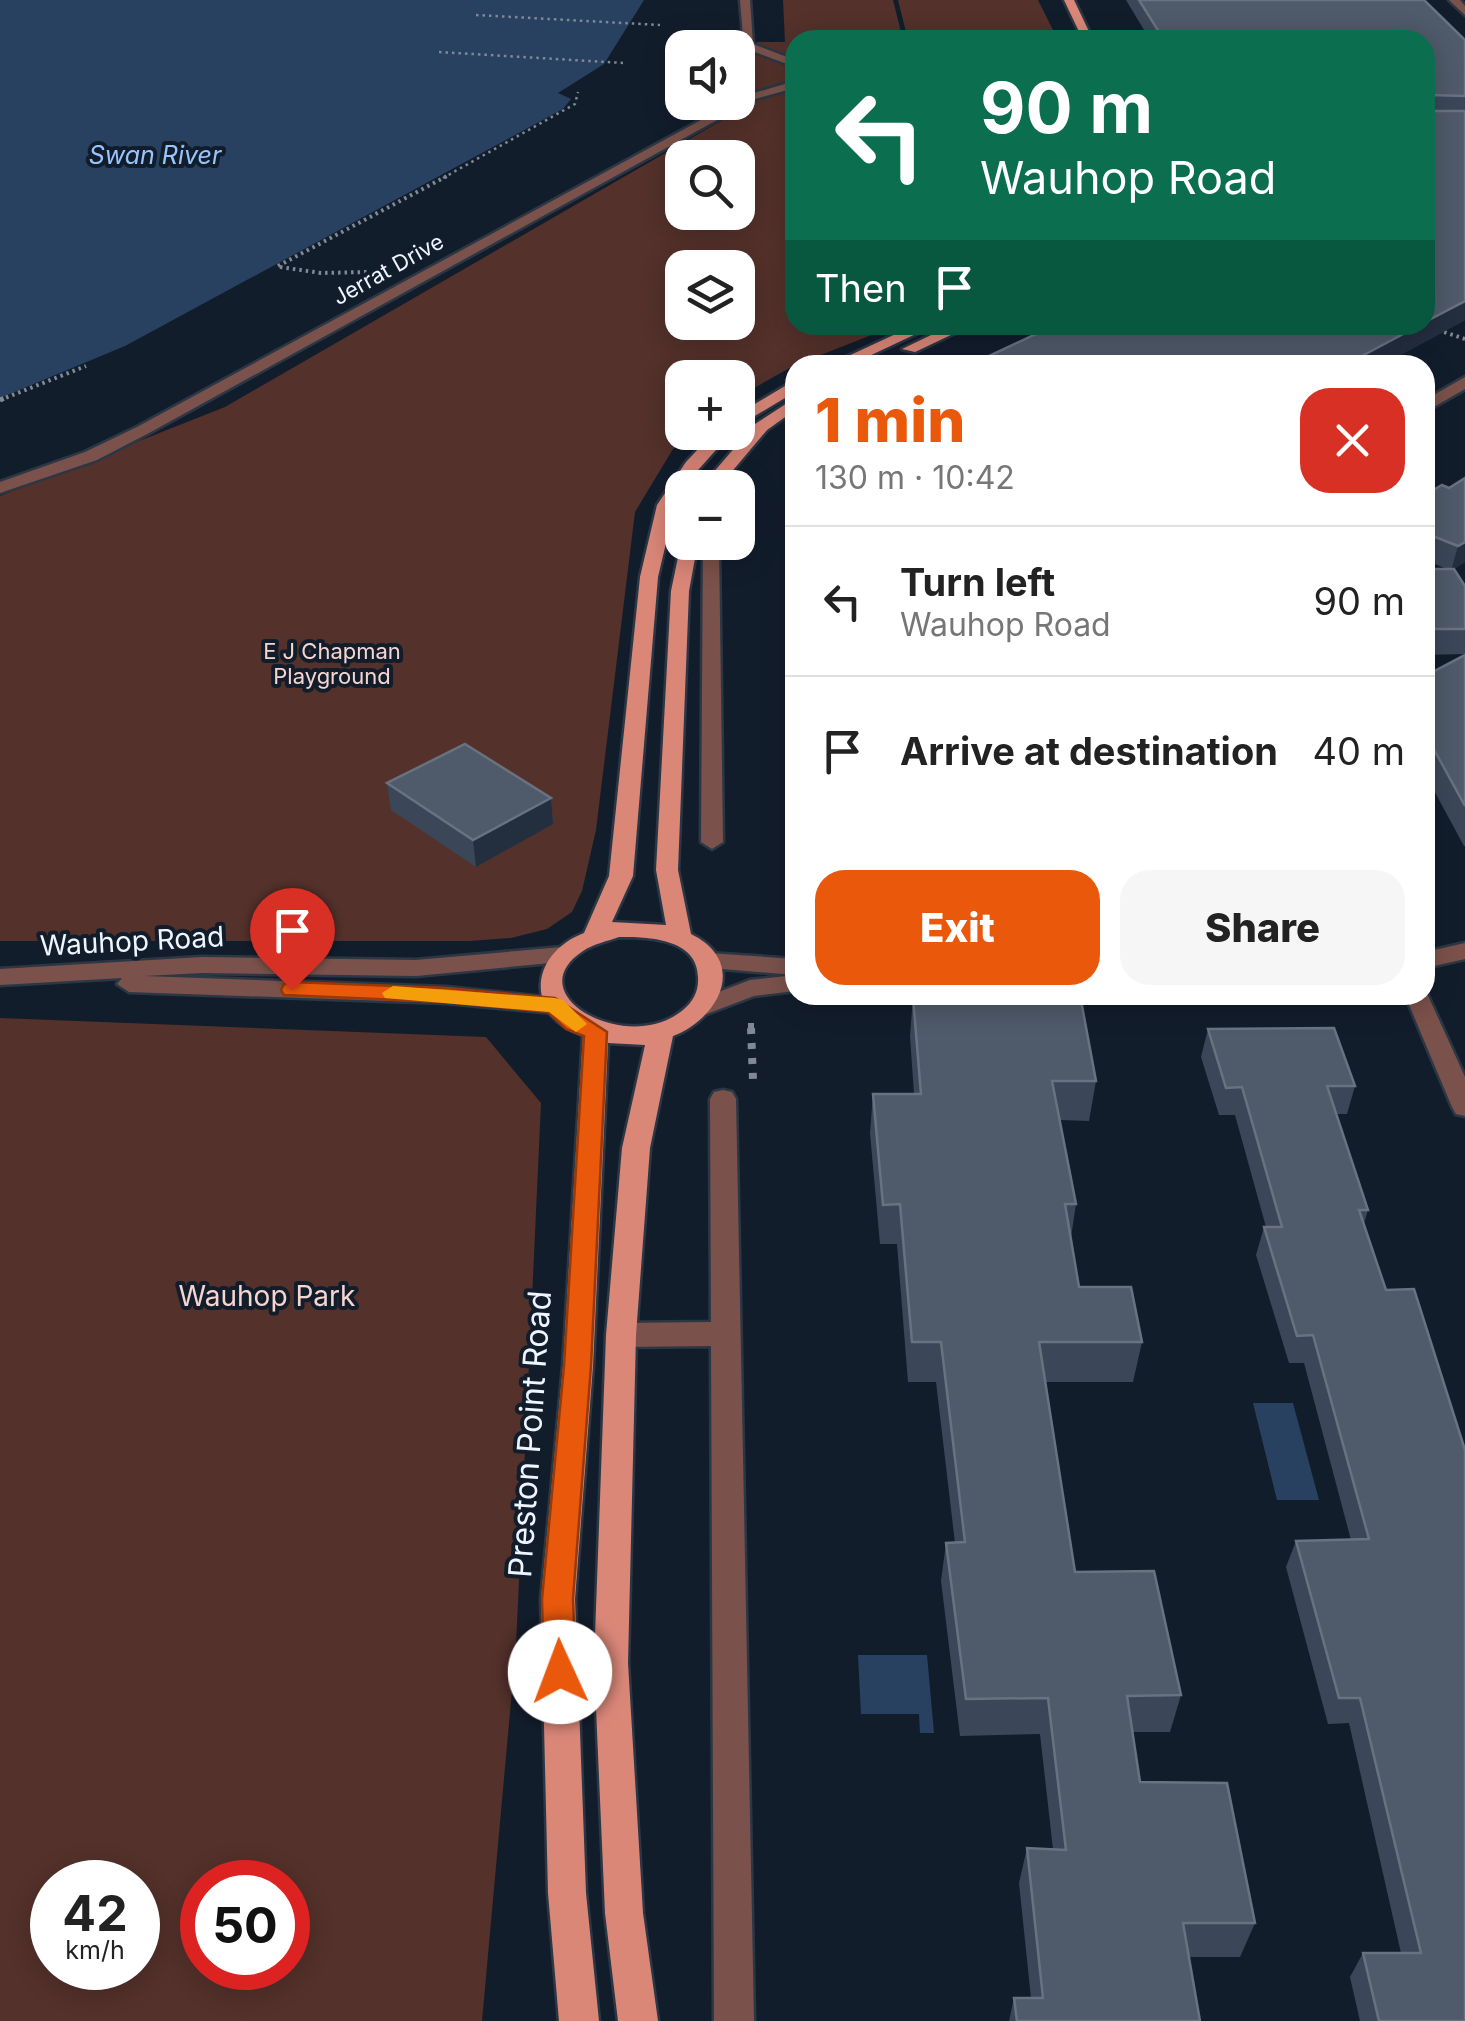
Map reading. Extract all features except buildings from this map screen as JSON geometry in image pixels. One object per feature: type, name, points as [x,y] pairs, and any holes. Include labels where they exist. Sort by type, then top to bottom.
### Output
[{"type":"main road","points":[[1054,0],[1069,30]]},
{"type":"main road","points":[[1068,0],[1083,30]]},
{"type":"main road","points":[[860,355],[905,335]]},
{"type":"main road","points":[[898,355],[942,335]]},
{"type":"main road","points":[[755,410],[785,391]]},
{"type":"main road","points":[[724,470],[761,427],[785,410]]},
{"type":"main road","points":[[595,934],[621,876],[649,577],[666,505],[707,450]]},
{"type":"main road","points":[[680,937],[667,870],[680,592],[693,560]]},
{"type":"main road","points":[[648,928],[680,937],[708,960],[712,989],[704,1007],[661,1032],[626,1037],[574,1023],[555,1005],[550,976],[562,955],[595,934],[648,928]]},
{"type":"main road","name":"Preston Point Road","points":[[579,2021],[567,1893],[558,1599],[578,1366],[596,1032]]},
{"type":"main road","points":[[638,2021],[624,1913],[610,1662],[620,1335],[636,1148],[661,1032]]},
{"type":"street","points":[[745,0],[748,46],[785,60]]},
{"type":"street","points":[[1454,0],[1465,12]]},
{"type":"street","name":"Jerrat Drive","points":[[0,488],[91,456],[751,97],[785,87]]},
{"type":"street","points":[[1435,401],[1465,382]]},
{"type":"street","points":[[701,560],[711,726],[712,842]]},
{"type":"street","points":[[674,726],[711,726]]},
{"type":"street","points":[[1435,958],[1465,951]]},
{"type":"street","name":"Wauhop Road","points":[[2,977],[202,965],[416,968],[562,955]]},
{"type":"street","points":[[708,960],[785,966]]},
{"type":"street","name":"Wauhop Road","points":[[2,977],[446,995],[555,1005]]},
{"type":"street","points":[[704,1007],[750,988],[785,984]]},
{"type":"street","points":[[1421,1005],[1465,1107]]},
{"type":"street","points":[[723,1099],[734,2021]]},
{"type":"street","points":[[620,1335],[725,1334]]},
{"type":"path","points":[[476,15],[660,25]]},
{"type":"path","points":[[440,52],[623,62]]},
{"type":"path","points":[[422,276],[321,273],[278,266],[554,119],[574,104],[578,92]]},
{"type":"path","points":[[1435,330],[1465,339]]},
{"type":"path","points":[[0,400],[86,366]]},
{"type":"green space","name":"E J Chapman Playground","points":[[783,0],[893,0],[900,30],[785,30],[785,42]]},
{"type":"green space","points":[[898,0],[1038,0],[1053,30],[906,30]]},
{"type":"green space","name":"E J Chapman Playground","points":[[757,42],[785,42],[785,335],[872,335],[820,355],[785,355],[785,371],[755,387],[755,360],[665,360],[665,450],[672,450],[635,512],[596,830],[582,891],[572,912],[547,929],[511,938],[470,941],[0,941],[0,496],[225,407],[665,153],[665,230],[755,230],[755,140],[688,140],[722,120],[755,120]]},
{"type":"green space","name":"Wauhop Park","points":[[0,1018],[486,1037],[541,1103],[516,1646],[482,2021],[0,2021]]},
{"type":"water","name":"Swan River","points":[[0,0],[644,0],[604,64],[558,93],[571,99],[563,109],[125,346],[0,398]]},
{"type":"water","points":[[1253,1403],[1293,1403],[1319,1500],[1277,1500]]},
{"type":"water","points":[[858,1655],[927,1655],[934,1733],[920,1733],[919,1714],[861,1714]]},
{"type":"slow traffic","points":[[393,993],[555,1005],[576,1024]]},
{"type":"route","points":[[292,990],[446,995],[555,1005],[574,1023],[596,1032],[578,1366],[558,1599],[560,1672]]}]
